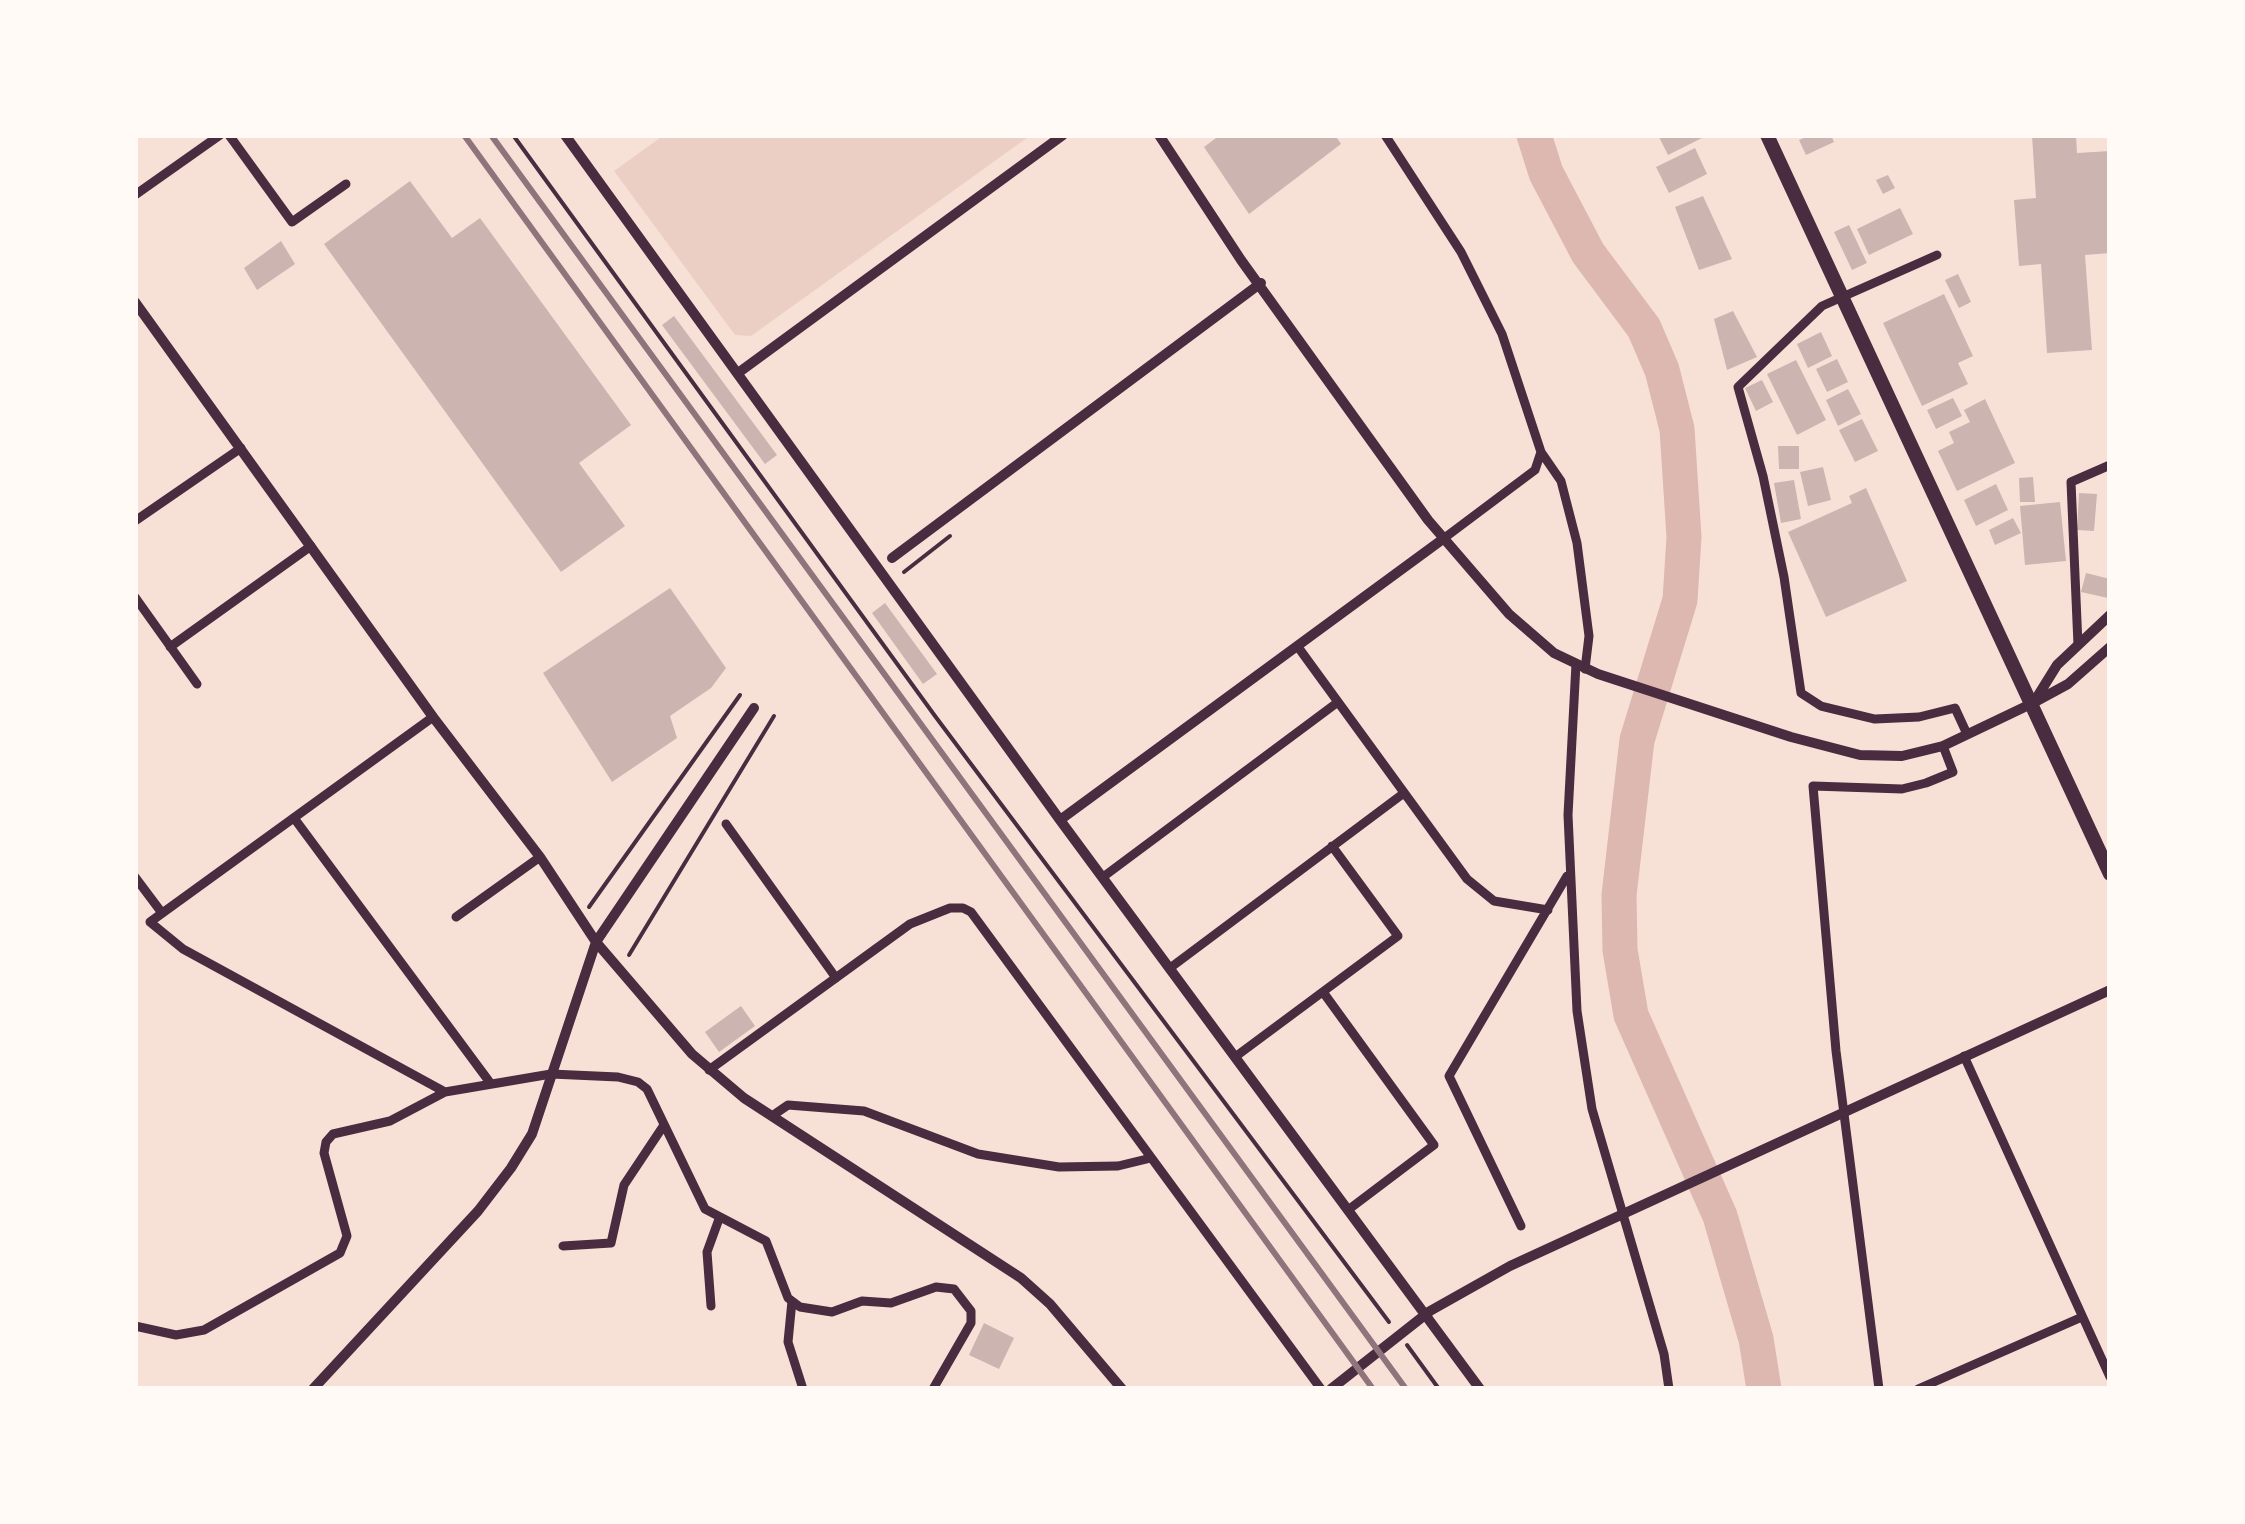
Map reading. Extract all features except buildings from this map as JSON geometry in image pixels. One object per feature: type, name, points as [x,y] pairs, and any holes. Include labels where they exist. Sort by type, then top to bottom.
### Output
[{"type":"main road","points":[[1767,135],[2110,874]]},
{"type":"street","points":[[135,195],[220,135]]},
{"type":"street","points":[[229,135],[292,222],[346,184]]},
{"type":"street","points":[[566,135],[1060,820],[1480,1389]]},
{"type":"street","points":[[738,373],[1063,135]]},
{"type":"street","points":[[1160,135],[1443,540],[1530,635],[1581,667],[1791,737],[1860,755],[1902,756],[1943,746],[2033,703],[2068,684],[2110,648]]},
{"type":"street","points":[[1384,135],[1460,252],[1494,318],[1541,452],[1561,481],[1577,543],[1589,636],[1581,667],[1568,874],[1577,1011],[1592,1109],[1664,1354],[1669,1389]]},
{"type":"street","points":[[1938,255],[1822,306],[1738,387],[1770,509],[1801,693],[1822,706],[1875,719],[1919,717],[1955,708],[1967,734]]},
{"type":"street","points":[[892,558],[1261,284]]},
{"type":"street","points":[[135,302],[433,717],[540,856],[596,942],[709,1070],[772,1116],[1021,1278],[1050,1304],[1122,1389]]},
{"type":"street","points":[[135,521],[241,448]]},
{"type":"street","points":[[1060,820],[1535,470],[1541,452]]},
{"type":"street","points":[[2078,645],[2071,482],[2110,465]]},
{"type":"street","points":[[170,646],[311,546]]},
{"type":"street","points":[[135,598],[197,684]]},
{"type":"street","points":[[2033,703],[2057,665],[2110,616]]},
{"type":"street","points":[[1298,647],[1485,898],[1548,910]]},
{"type":"street","points":[[1103,877],[1338,702]]},
{"type":"street","points":[[313,1389],[500,1182],[532,1134],[596,942],[754,708]]},
{"type":"street","points":[[150,922],[433,717]]},
{"type":"street","points":[[1879,1389],[1836,1051],[1812,786],[1902,789],[1926,783],[1953,772],[1943,746]]},
{"type":"street","points":[[1170,968],[1404,793]]},
{"type":"street","points":[[294,818],[491,1084]]},
{"type":"street","points":[[726,824],[836,978]]},
{"type":"street","points":[[1235,1057],[1398,936],[1332,846]]},
{"type":"street","points":[[456,917],[540,856]]},
{"type":"street","points":[[1522,1226],[1448,1076],[1568,874]]},
{"type":"street","points":[[135,877],[162,913]]},
{"type":"street","points":[[709,1070],[910,924],[950,908],[970,912],[1321,1389]]},
{"type":"street","points":[[135,921],[150,922],[183,949],[445,1092]]},
{"type":"street","points":[[1331,1389],[1430,1311],[1510,1266],[2110,990]]},
{"type":"street","points":[[1322,992],[1434,1145],[1348,1210]]},
{"type":"street","points":[[1964,1056],[2110,1377]]},
{"type":"street","points":[[135,1326],[176,1336],[204,1330],[340,1253],[348,1236],[324,1153],[333,1134],[390,1121],[445,1092],[551,1074],[618,1077],[638,1082],[647,1089],[705,1209],[718,1220],[766,1242],[792,1301],[800,1307],[832,1312],[862,1301],[891,1303],[936,1287],[954,1289],[972,1311],[970,1324],[933,1389]]},
{"type":"street","points":[[772,1116],[788,1105],[864,1111],[978,1154],[1058,1167],[1118,1166],[1151,1158]]},
{"type":"street","points":[[564,1246],[611,1244],[624,1185],[664,1124]]},
{"type":"street","points":[[711,1306],[707,1252],[718,1220]]},
{"type":"street","points":[[792,1301],[788,1342],[804,1389]]},
{"type":"street","points":[[1918,1389],[2082,1317]]},
{"type":"path","points":[[514,135],[935,716],[1390,1323]]},
{"type":"path","points":[[904,572],[954,533]]},
{"type":"path","points":[[581,918],[740,695]]},
{"type":"path","points":[[620,967],[774,716]]},
{"type":"path","points":[[1402,1339],[1439,1389]]},
{"type":"shaded area","points":[[664,135],[1031,135],[751,336],[735,335],[614,171]]},
{"type":"waterway","points":[[1534,135],[1546,173],[1588,253],[1644,328],[1662,370],[1677,429],[1684,537],[1680,600],[1637,740],[1619,895],[1620,950],[1631,1015],[1720,1216],[1756,1339],[1764,1389]]},
{"type":"railway","points":[[464,135],[1373,1389]]},
{"type":"railway","points":[[491,135],[1406,1389]]}]
